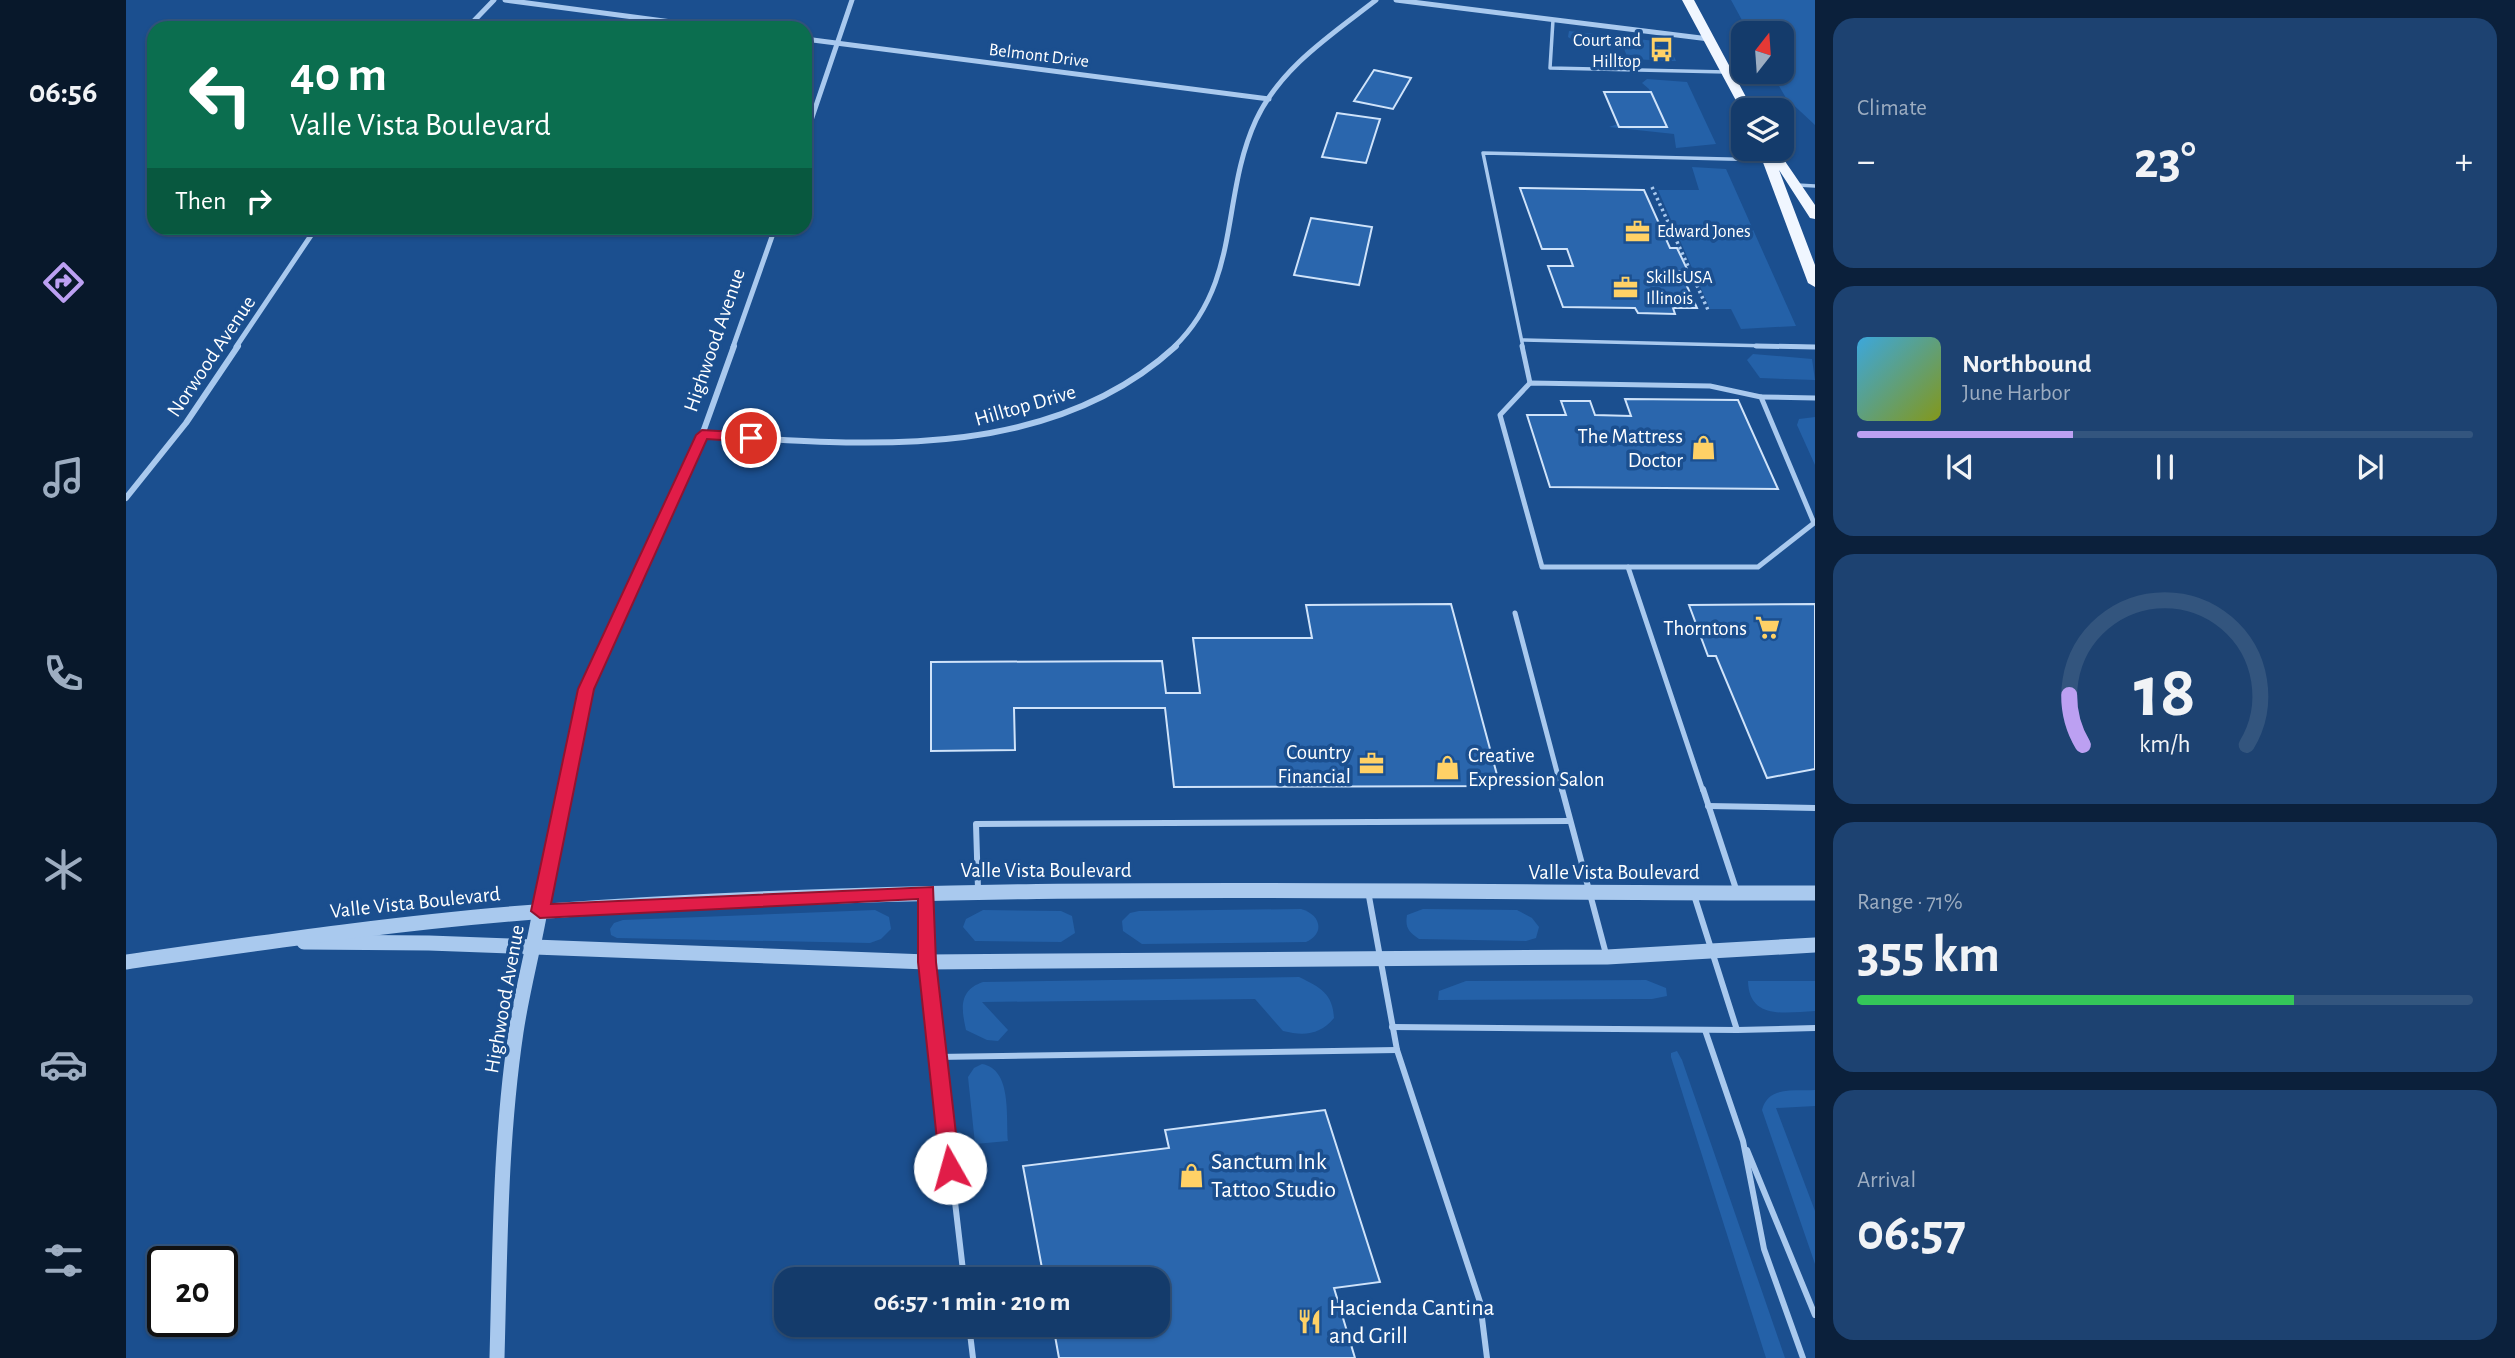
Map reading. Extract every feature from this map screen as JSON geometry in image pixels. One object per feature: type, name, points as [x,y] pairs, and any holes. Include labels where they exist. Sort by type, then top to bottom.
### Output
[{"type":"main road","points":[[1688,0],[1740,98]]},
{"type":"main road","points":[[1772,161],[1815,283]]},
{"type":"main road","points":[[1775,161],[1815,215]]},
{"type":"street","points":[[474,21],[495,0]]},
{"type":"street","points":[[505,0],[665,21]]},
{"type":"street","points":[[812,117],[852,0]]},
{"type":"street","name":"Hilltop Drive","points":[[702,435],[875,444],[966,438],[1064,414],[1132,381],[1177,345],[1206,308],[1218,281],[1257,117],[1269,99],[1307,56],[1376,0]]},
{"type":"street","points":[[1396,0],[1709,39]]},
{"type":"street","name":"Belmont Drive","points":[[812,40],[1269,99]]},
{"type":"street","name":"Norwood Avenue","points":[[126,498],[186,423],[311,235]]},
{"type":"street","name":"Highwood Avenue","points":[[497,1358],[500,1210],[516,1030],[586,689],[702,435],[773,235]]},
{"type":"street","name":"Valle Vista Boulevard","points":[[126,962],[238,943],[386,925],[540,911],[927,892],[1815,892]]},
{"type":"street","name":"Valle Vista Boulevard","points":[[238,943],[429,943],[927,962],[1607,957],[1815,945]]},
{"type":"lane","points":[[1553,20],[1550,68],[1726,72]]},
{"type":"lane","points":[[1530,383],[1483,153],[1731,154]]},
{"type":"lane","points":[[1793,184],[1815,186]]},
{"type":"lane","points":[[1523,340],[1815,347]]},
{"type":"lane","points":[[1761,397],[1814,523],[1758,568],[1542,567],[1500,415],[1530,383],[1710,386],[1761,397],[1815,398]]},
{"type":"lane","points":[[1807,504],[1815,504]]},
{"type":"lane","points":[[1628,567],[1738,893]]},
{"type":"lane","points":[[1515,613],[1607,957]]},
{"type":"lane","points":[[1708,806],[1815,808]]},
{"type":"lane","points":[[978,891],[976,824],[1569,821]]},
{"type":"lane","points":[[1368,891],[1397,1050],[1480,1302],[1487,1358]]},
{"type":"lane","points":[[927,892],[927,962],[963,1267]]},
{"type":"lane","points":[[1693,894],[1737,1030]]},
{"type":"lane","points":[[1392,1027],[1705,1030],[1815,1028]]},
{"type":"lane","points":[[1705,1030],[1743,1141],[1815,1315]]},
{"type":"lane","points":[[937,1057],[1397,1050]]},
{"type":"lane","points":[[1743,1141],[1764,1249],[1803,1358]]},
{"type":"lane","points":[[970,1337],[973,1358]]},
{"type":"path","points":[[1652,187],[1709,312]]},
{"type":"shaded area","points":[[1731,0],[1815,0],[1815,125],[1794,105],[1794,98],[1786,98],[1778,84],[1794,84],[1794,21],[1742,21]]},
{"type":"shaded area","points":[[1569,31],[1655,41],[1655,45],[1671,50],[1676,61],[1628,59],[1623,46],[1571,39],[1568,37]]},
{"type":"shaded area","points":[[1647,79],[1687,82],[1716,144],[1676,148],[1674,134],[1609,127],[1618,124],[1619,127],[1667,127],[1649,89],[1642,83]]},
{"type":"shaded area","points":[[1692,167],[1726,169],[1796,326],[1741,329],[1731,309],[1710,309],[1658,190],[1699,190]]},
{"type":"shaded area","points":[[1753,354],[1812,359],[1815,380],[1760,378],[1747,360]]},
{"type":"shaded area","points":[[1815,417],[1815,465],[1797,425],[1799,419]]},
{"type":"shaded area","points":[[1301,909],[1313,915],[1318,924],[1316,934],[1306,942],[1142,944],[1123,931],[1122,921],[1130,913],[1139,911]]},
{"type":"shaded area","points":[[1423,909],[1517,910],[1532,918],[1539,927],[1536,938],[1526,941],[1419,939],[1408,929],[1407,915]]},
{"type":"shaded area","points":[[875,910],[889,917],[891,929],[881,939],[870,943],[617,938],[611,935],[610,929],[614,923],[623,920]]},
{"type":"shaded area","points":[[983,910],[1061,911],[1072,916],[1075,933],[1061,942],[975,941],[963,927],[966,919]]},
{"type":"shaded area","points":[[1299,977],[1324,992],[1333,1010],[1334,1018],[1329,1024],[1311,1033],[1283,1031],[1255,999],[982,1002],[1008,1030],[998,1041],[987,1040],[966,1030],[963,1014],[966,995],[975,985],[983,982]]},
{"type":"shaded area","points":[[1646,980],[1666,988],[1667,996],[1652,999],[1438,1000],[1439,991],[1466,981]]},
{"type":"shaded area","points":[[1748,981],[1815,981],[1815,1011],[1782,1012],[1762,1008],[1750,994]]},
{"type":"shaded area","points":[[1677,1051],[1785,1358],[1766,1358],[1671,1057],[1671,1053]]},
{"type":"shaded area","points":[[982,1064],[992,1068],[1003,1084],[1008,1141],[975,1144],[968,1077],[974,1068]]},
{"type":"shaded area","points":[[1815,1090],[1815,1106],[1776,1108],[1815,1211],[1815,1264],[1762,1110],[1765,1102],[1776,1093]]},
{"type":"building","points":[[1374,70],[1411,78],[1393,109],[1354,101]]},
{"type":"building","points":[[1604,92],[1651,92],[1667,127],[1619,127]]},
{"type":"building","points":[[1337,113],[1380,119],[1366,163],[1322,157]]},
{"type":"building","points":[[1520,188],[1644,190],[1670,248],[1677,248],[1688,271],[1680,271],[1697,308],[1673,308],[1675,314],[1638,313],[1635,308],[1563,307],[1548,266],[1573,266],[1567,249],[1542,249]]},
{"type":"building","points":[[1311,218],[1372,227],[1359,285],[1294,275]]},
{"type":"building","points":[[1625,399],[1738,400],[1778,489],[1550,487],[1527,415],[1566,415],[1561,401],[1590,401],[1595,415],[1631,416]]},
{"type":"building","points":[[1451,604],[1500,786],[1174,787],[1165,708],[1014,708],[1015,750],[931,751],[931,662],[1162,661],[1166,693],[1200,693],[1193,638],[1312,638],[1306,605]]},
{"type":"building","points":[[1815,604],[1815,769],[1767,778],[1716,656],[1708,656],[1689,605]]},
{"type":"building","points":[[1325,1110],[1380,1282],[1334,1288],[1355,1358],[1059,1358],[1055,1337],[1170,1337],[1170,1267],[1042,1267],[1023,1166],[1169,1148],[1165,1130]]},
{"type":"place","name":"Court and Hilltop","points":[[1661,50]]},
{"type":"place","name":"Edward Jones","points":[[1637,231]]},
{"type":"place","name":"SkillsUSA Illinois","points":[[1626,287]]},
{"type":"place","name":"The Mattress Doctor","points":[[1703,448]]},
{"type":"place","name":"Thorntons","points":[[1767,628]]},
{"type":"place","name":"Country Financial","points":[[1371,764]]},
{"type":"place","name":"Creative Expression Salon","points":[[1448,767]]},
{"type":"place","name":"Sanctum Ink Tattoo Studio","points":[[1191,1175]]},
{"type":"place","name":"Hacienda Cantina and Grill","points":[[1309,1321]]},
{"type":"route","points":[[751,438],[702,435],[586,689],[540,911],[927,892],[927,962],[950,1168]]}]
